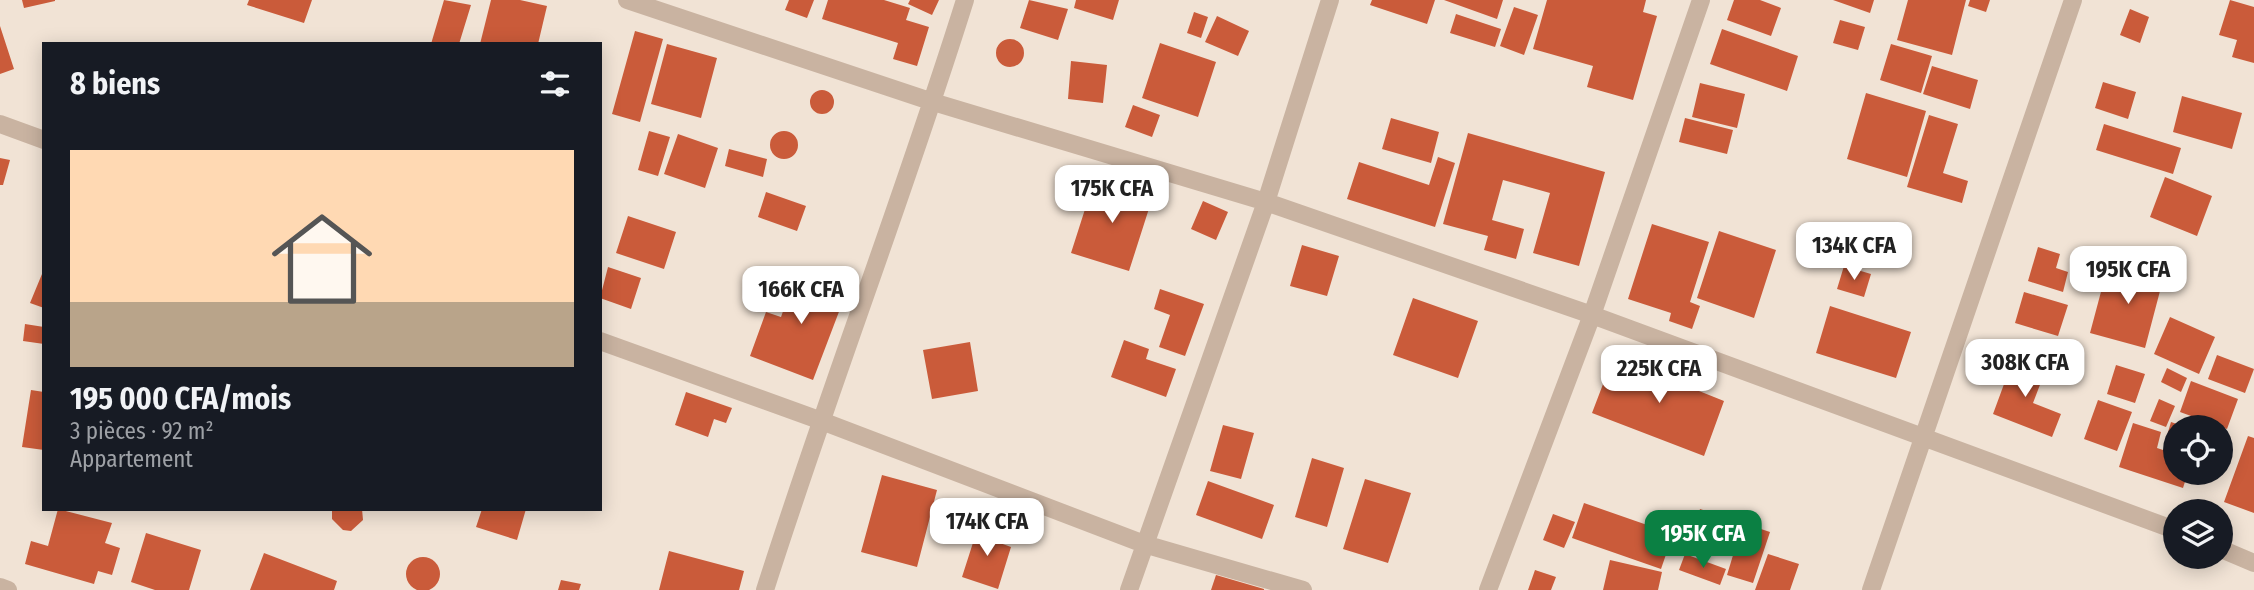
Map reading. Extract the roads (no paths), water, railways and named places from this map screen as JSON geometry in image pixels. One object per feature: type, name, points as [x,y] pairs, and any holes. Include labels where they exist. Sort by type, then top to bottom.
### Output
[{"type":"street","points":[[627,0],[933,102],[1266,202],[1592,315],[1925,435],[2163,525]]},
{"type":"street","points":[[765,590],[819,420],[933,102],[965,0]]},
{"type":"street","points":[[1129,590],[1266,202],[1330,0]]},
{"type":"street","points":[[1488,590],[1592,315],[1701,0]]},
{"type":"street","points":[[1871,590],[2073,0]]},
{"type":"street","points":[[0,124],[42,139]]},
{"type":"street","points":[[602,342],[819,420],[1144,544],[1303,590]]},
{"type":"street","points":[[2233,554],[2254,563]]},
{"type":"street","points":[[0,587],[8,590]]}]
